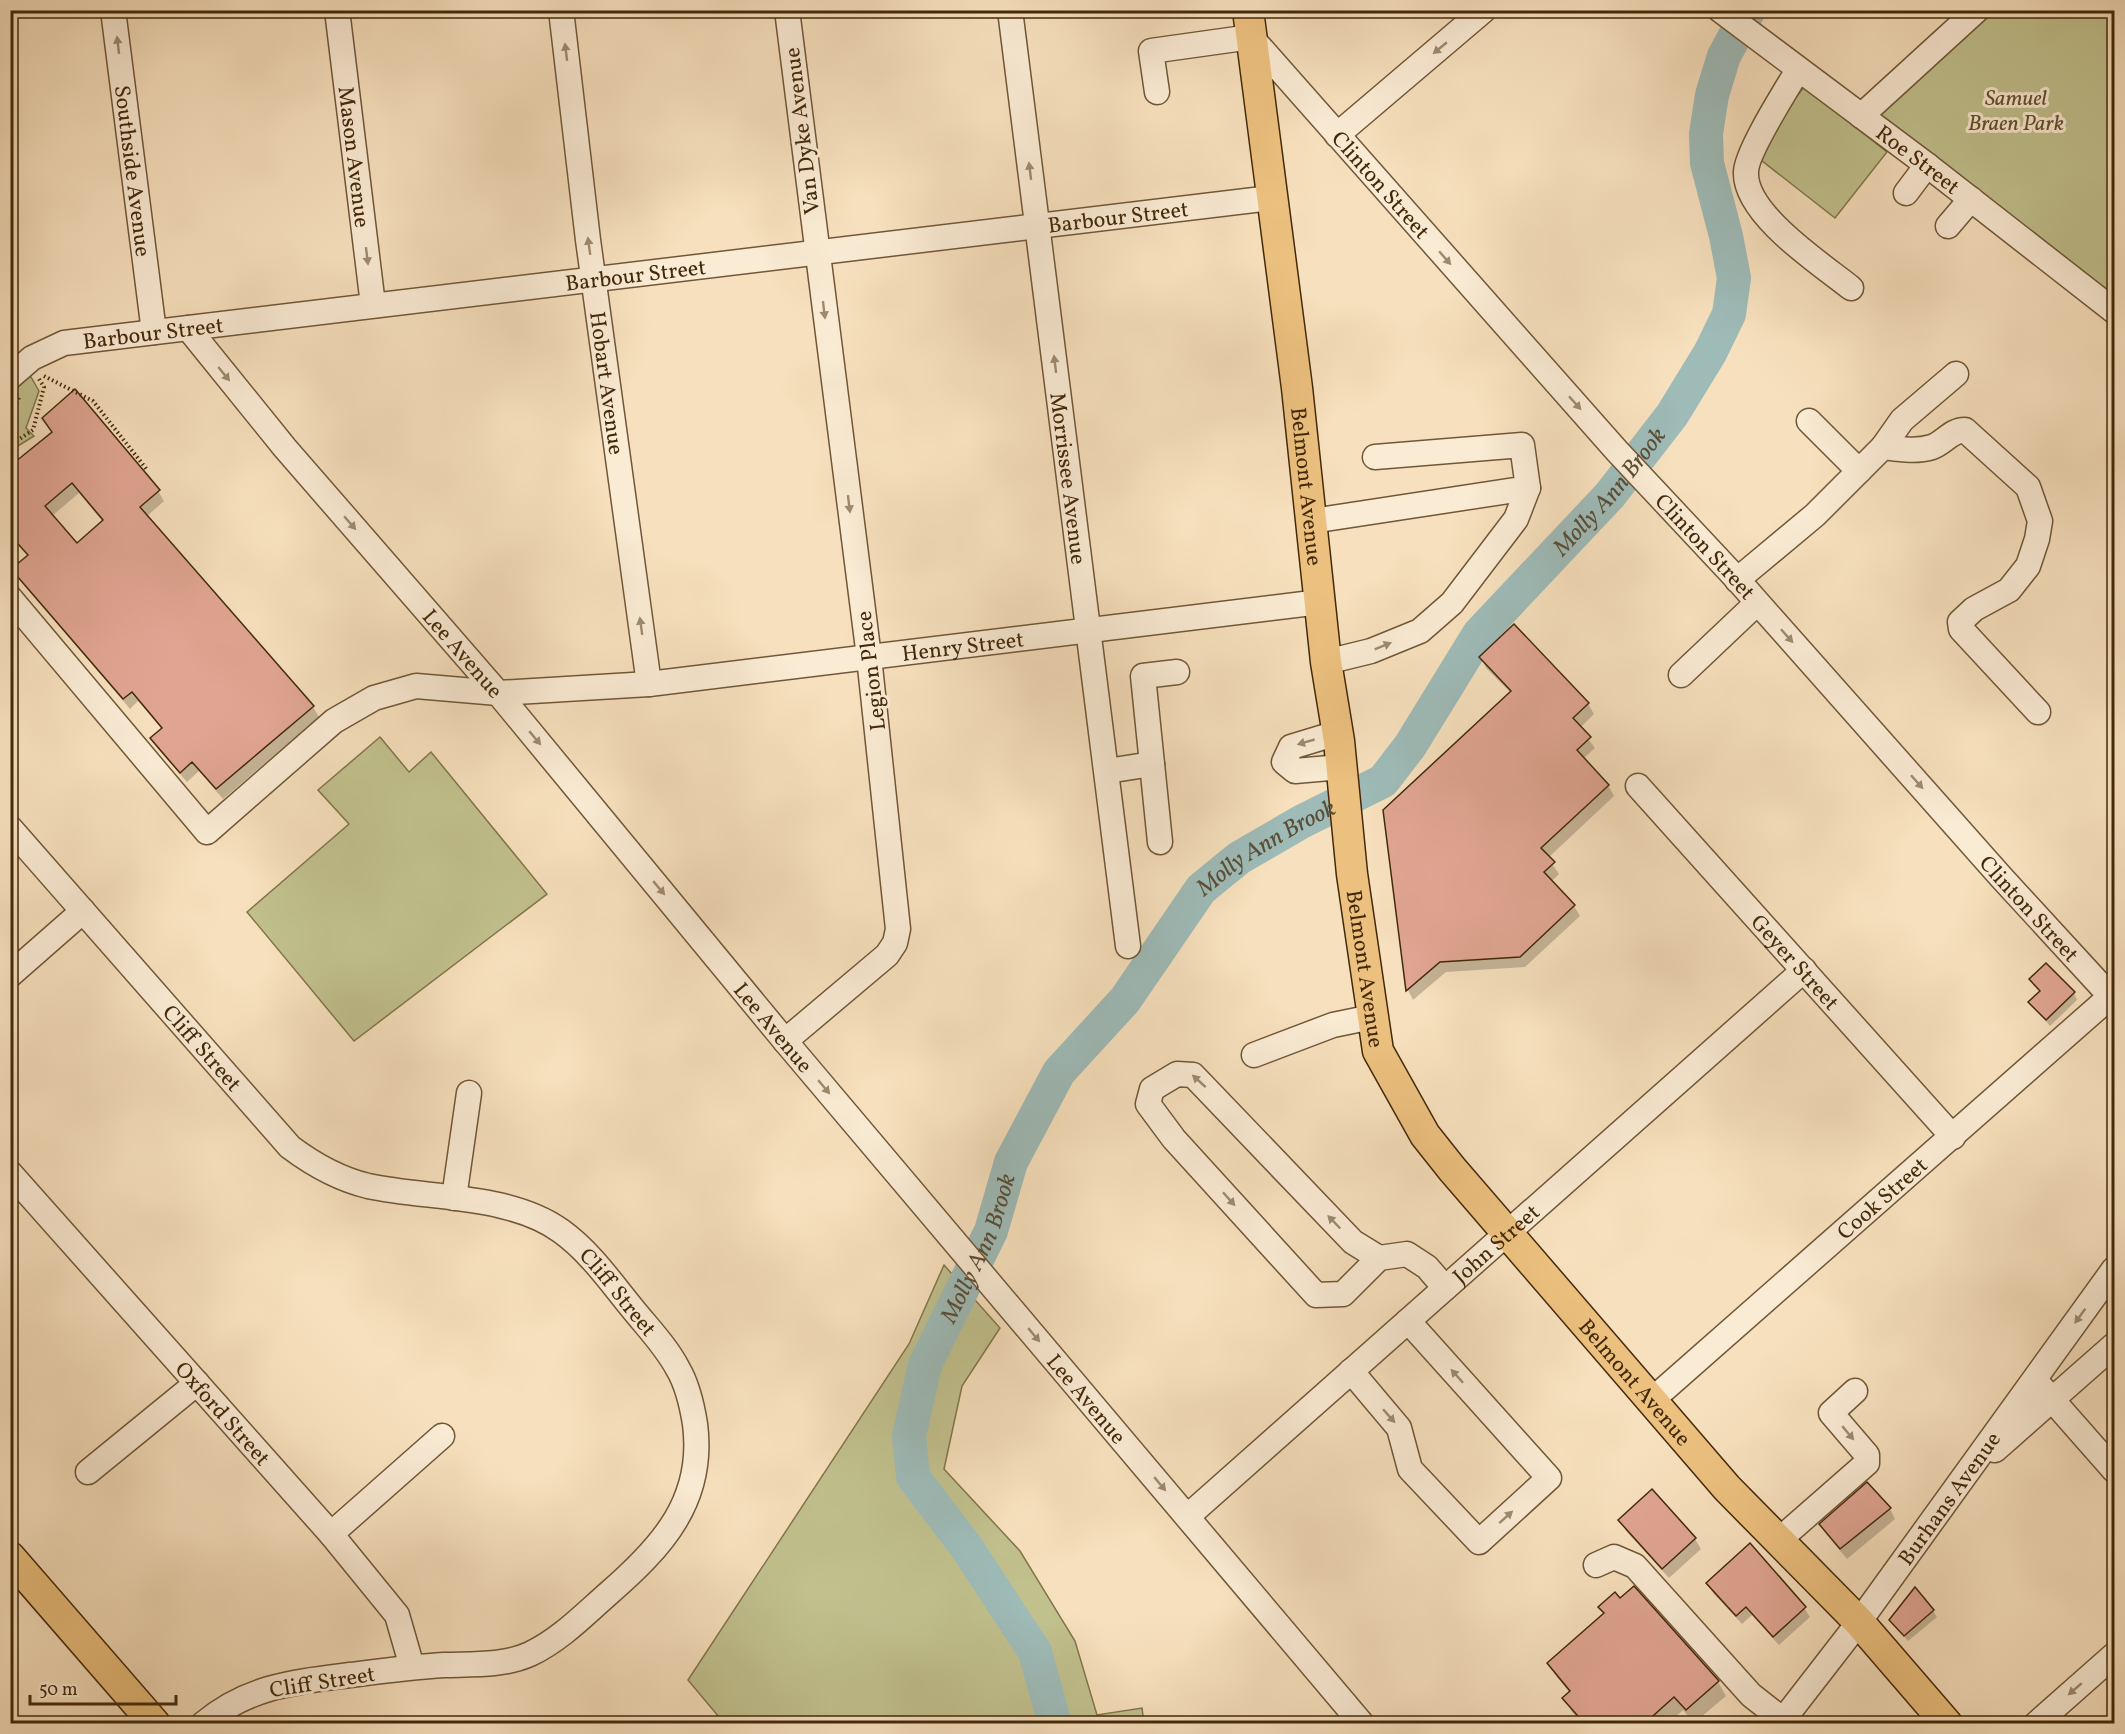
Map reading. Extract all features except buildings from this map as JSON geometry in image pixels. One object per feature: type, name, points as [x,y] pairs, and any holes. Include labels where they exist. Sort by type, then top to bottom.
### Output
[{"type":"main road","name":"Belmont Avenue","points":[[1249,24],[1297,388],[1326,662],[1339,747],[1352,874],[1378,1051],[1425,1135],[1452,1169],[1727,1488],[1859,1622],[1947,1724]]},
{"type":"main road","points":[[10,1557],[155,1724]]},
{"type":"street","name":"Southside Avenue","points":[[113,10],[154,332]]},
{"type":"street","name":"Mason Avenue","points":[[337,10],[373,305]]},
{"type":"street","name":"Hobart Avenue","points":[[561,10],[594,278],[649,684]]},
{"type":"street","name":"Van Dyke Avenue","points":[[787,10],[816,252]]},
{"type":"street","name":"Morrissee Avenue","points":[[1010,10],[1128,946]]},
{"type":"street","points":[[1337,135],[1484,10]]},
{"type":"street","name":"Roe Street","points":[[1720,10],[2115,310]]},
{"type":"street","points":[[1861,116],[1977,10]]},
{"type":"street","points":[[1157,92],[1151,51],[1249,24]]},
{"type":"street","name":"Clinton Street","points":[[1249,24],[1337,135],[1617,451],[1737,580],[2001,877],[2113,998]]},
{"type":"street","points":[[1798,70],[1752,153],[1746,172],[1751,195],[1772,224],[1851,288]]},
{"type":"street","points":[[1906,192],[1927,165]]},
{"type":"street","name":"Barbour Street","points":[[12,373],[32,358],[64,343],[1271,198]]},
{"type":"street","points":[[1948,226],[1971,199]]},
{"type":"street","name":"Legion Place","points":[[785,1041],[887,955],[895,943],[898,929],[868,657],[816,252]]},
{"type":"street","name":"Lee Avenue","points":[[188,328],[285,448],[498,693],[785,1041],[1362,1724]]},
{"type":"street","points":[[1737,580],[1815,515],[1883,447],[1902,420],[1956,374]]},
{"type":"street","points":[[1809,421],[1859,471]]},
{"type":"street","points":[[1883,447],[1920,450],[1935,447],[1957,430],[1965,430],[2028,487],[2040,521],[2028,566],[2009,590],[1974,609],[1960,622],[1961,630],[2038,712]]},
{"type":"street","points":[[1326,662],[1371,651],[1420,631],[1452,603],[1516,519],[1528,488],[1522,445],[1375,457]]},
{"type":"street","points":[[1312,521],[1528,488]]},
{"type":"street","name":"Henry Street","points":[[10,598],[207,832],[334,721],[375,698],[416,686],[498,693],[649,684],[1320,602]]},
{"type":"street","points":[[1681,675],[1757,603]]},
{"type":"street","points":[[1160,842],[1143,676],[1177,672]]},
{"type":"street","points":[[1107,771],[1152,764]]},
{"type":"street","name":"Geyer Street","points":[[1638,786],[1953,1137]]},
{"type":"street","name":"Cliff Street","points":[[10,828],[290,1147],[324,1170],[345,1179],[369,1186],[500,1205],[558,1228],[592,1260],[668,1352],[679,1370],[693,1412],[696,1454],[694,1479],[676,1522],[666,1537],[621,1582],[566,1631],[531,1654],[506,1662],[412,1667],[286,1683],[242,1698],[223,1708],[203,1724]]},
{"type":"street","points":[[10,975],[83,911]]},
{"type":"street","name":"John Street","points":[[1188,1516],[1804,970]]},
{"type":"street","name":"Cook Street","points":[[1652,1400],[2113,998]]},
{"type":"street","points":[[1254,1055],[1332,1025],[1372,1017]]},
{"type":"street","points":[[1379,1257],[1343,1294],[1316,1295],[1174,1139],[1148,1104],[1152,1089],[1177,1074],[1193,1075],[1353,1242],[1379,1257],[1407,1254],[1427,1267],[1445,1288]]},
{"type":"street","points":[[454,1198],[469,1093]]},
{"type":"street","name":"Oxford Street","points":[[10,1173],[331,1534],[397,1615],[412,1667]]},
{"type":"street","name":"Burhans Avenue","points":[[1781,1722],[1859,1622],[2115,1269]]},
{"type":"street","points":[[1351,1371],[1400,1428],[1410,1469],[1479,1542],[1549,1478],[1408,1321]]},
{"type":"street","points":[[1963,1477],[2115,1345]]},
{"type":"street","points":[[2034,1379],[2115,1470]]},
{"type":"street","points":[[88,1472],[197,1383]]},
{"type":"street","points":[[1779,1540],[1867,1463],[1867,1455],[1831,1413],[1855,1392]]},
{"type":"street","points":[[331,1534],[442,1436]]},
{"type":"street","points":[[1596,1565],[1614,1557],[1635,1566],[1751,1695],[1781,1722]]},
{"type":"street","points":[[2036,1724],[2115,1655]]},
{"type":"path","points":[[10,437],[15,442],[33,430],[44,387],[35,373],[93,401],[148,471]]},
{"type":"green space","name":"Samuel Braen Park","points":[[1977,11],[2114,11],[2114,310],[1863,115]]},
{"type":"green space","points":[[1804,87],[1887,152],[1835,218],[1752,153]]},
{"type":"green space","points":[[31,377],[39,391],[26,428],[34,436],[18,446],[11,438],[10,390],[25,378]]},
{"type":"green space","points":[[380,737],[409,772],[431,752],[547,894],[354,1041],[247,912],[349,824],[318,790]]},
{"type":"green space","points":[[944,1265],[1000,1328],[962,1386],[944,1469],[1020,1551],[1075,1641],[1097,1715],[1142,1708],[1144,1723],[724,1723],[688,1680],[909,1344]]},
{"type":"waterway","name":"Molly Ann Brook","points":[[1055,1724],[1035,1652],[967,1548],[913,1477],[909,1436],[925,1365],[991,1231],[1011,1162],[1059,1072],[1125,1000],[1201,889],[1239,858],[1301,822],[1383,781],[1410,746],[1479,634],[1610,495],[1672,415],[1710,353],[1729,314],[1734,278],[1726,236],[1707,163],[1706,134],[1712,95],[1724,56],[1749,10]]}]
